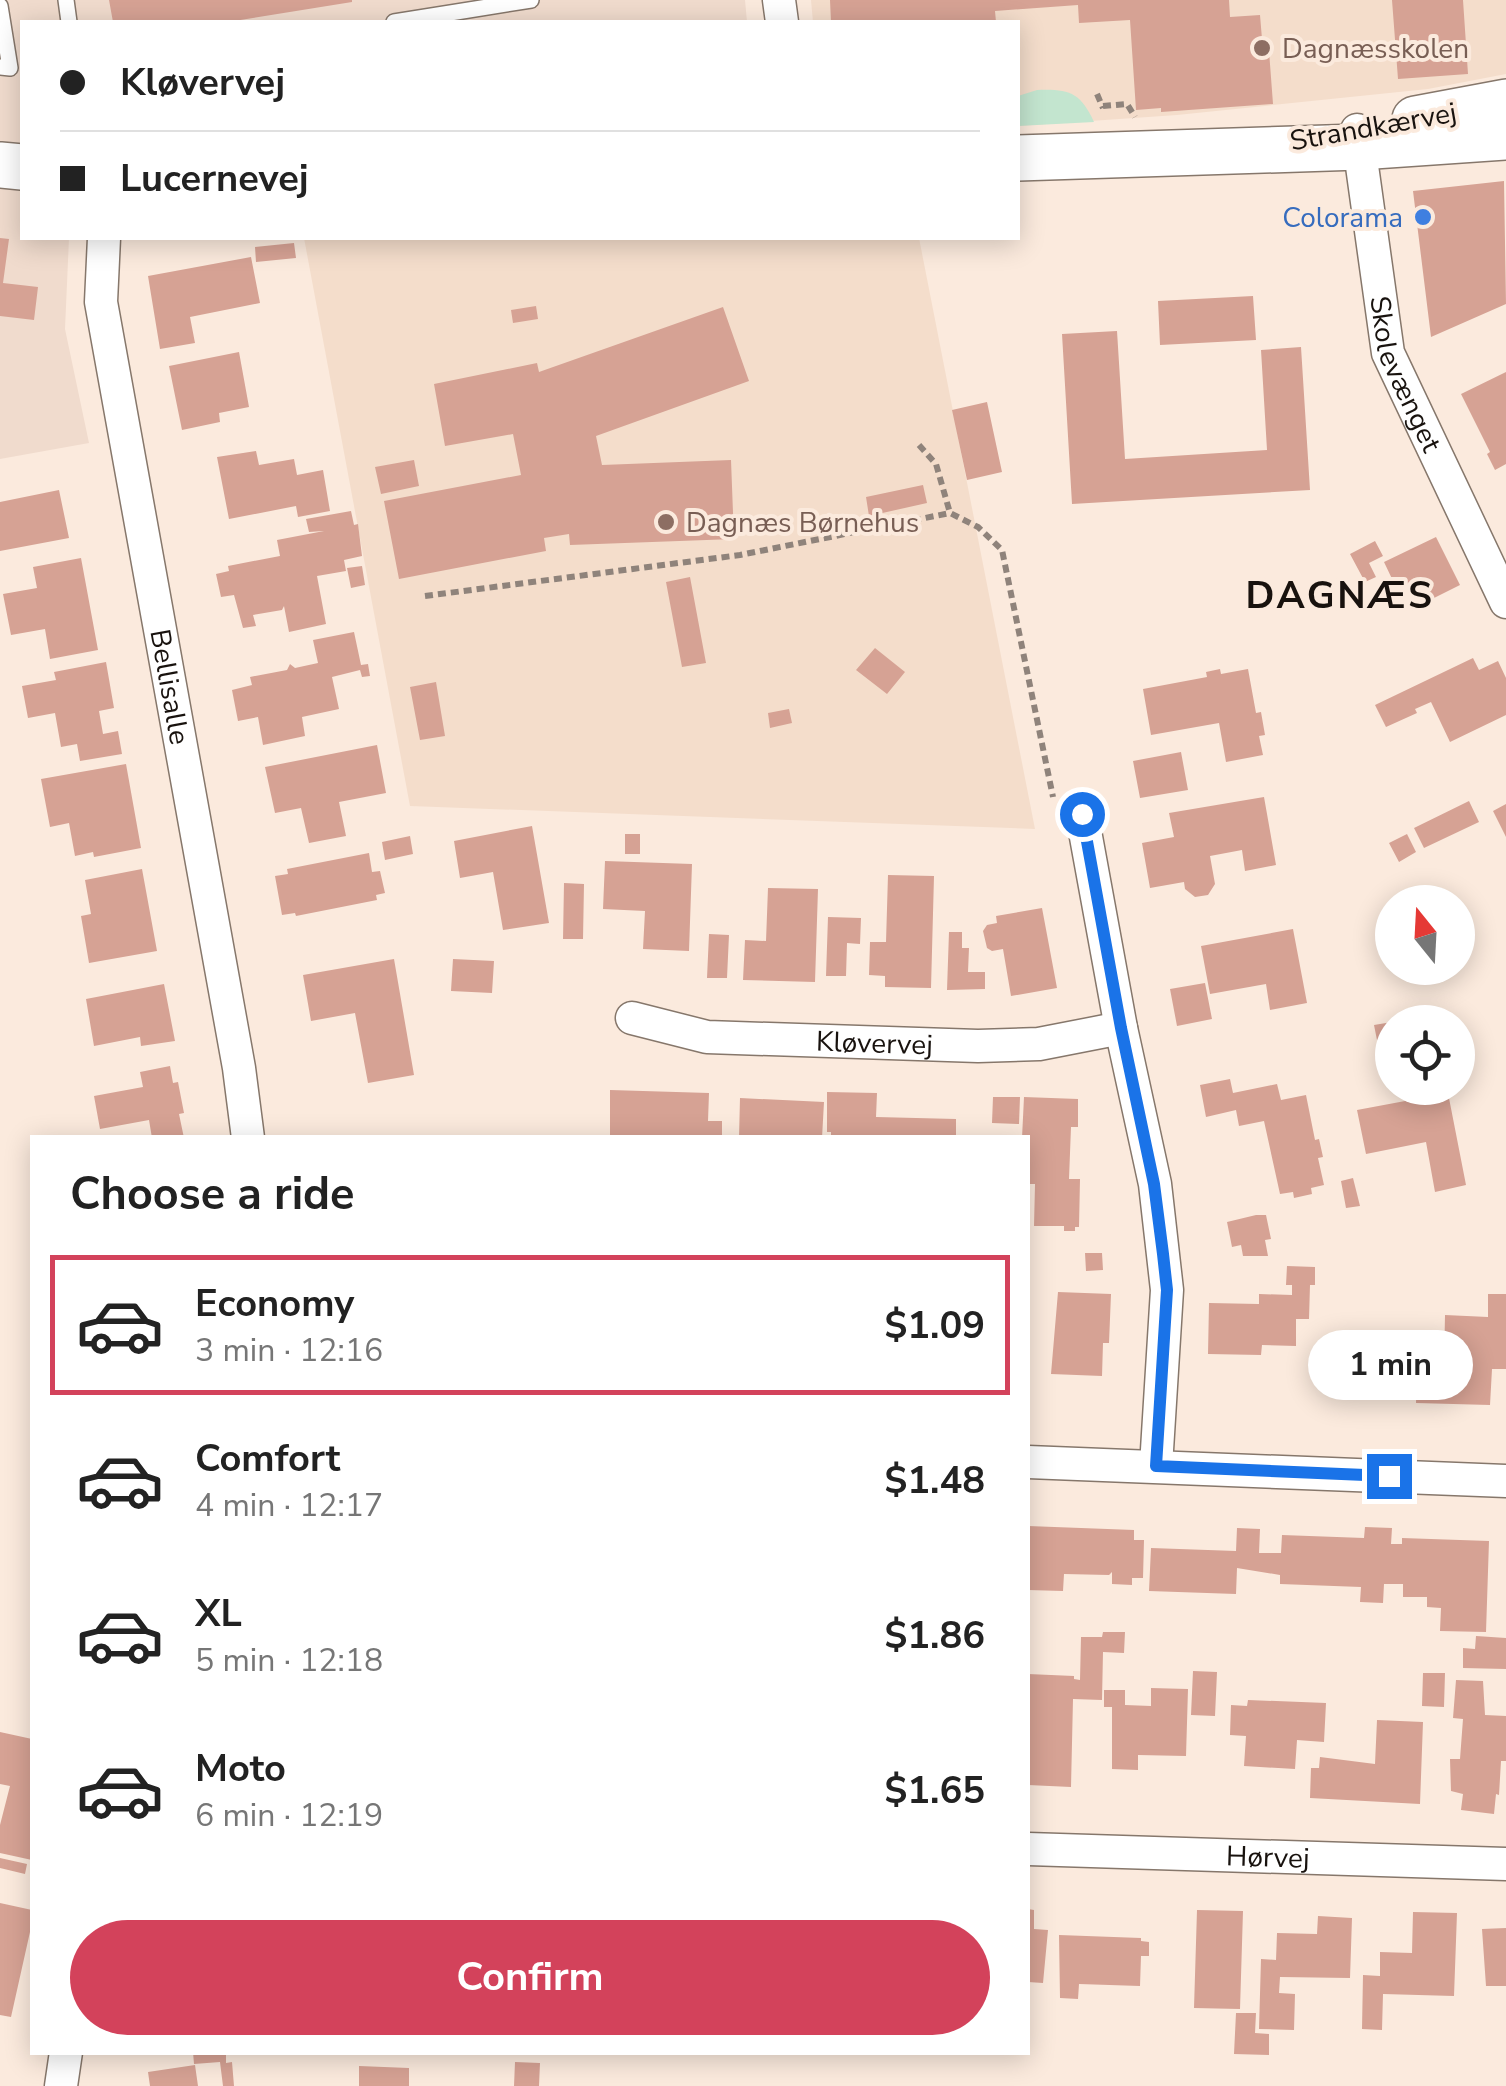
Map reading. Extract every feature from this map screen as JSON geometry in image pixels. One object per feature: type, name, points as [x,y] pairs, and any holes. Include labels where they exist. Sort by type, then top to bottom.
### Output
[{"type":"main road","name":"Strandkærvej","points":[[1358,138],[1506,102]]},
{"type":"main road","name":"Strandkærvej","points":[[1020,158],[1240,149],[1358,138],[1506,137]]},
{"type":"street","name":"Skolevænget","points":[[1358,138],[1388,353],[1506,602]]},
{"type":"street","name":"Bellisalle","points":[[104,240],[101,302],[239,1068],[248,1135]]},
{"type":"street","points":[[1082,814],[1154,1184],[1167,1290],[1156,1466]]},
{"type":"street","name":"Kløvervej","points":[[632,1018],[707,1037],[978,1046],[1039,1044],[1121,1028]]},
{"type":"street","points":[[1030,1462],[1506,1482]]},
{"type":"street","name":"Hørvej","points":[[1030,1849],[1506,1864]]},
{"type":"street","points":[[60,2086],[65,2055]]},
{"type":"lane","points":[[421,20],[489,15],[531,0]]},
{"type":"lane","points":[[0,6],[10,68],[0,67]]},
{"type":"path","points":[[919,445],[936,464],[950,513]]},
{"type":"path","points":[[424,596],[740,555],[950,513],[978,527],[1002,550],[1056,807],[1082,814]]},
{"type":"shaded area","points":[[0,0],[745,0],[747,20],[20,20],[20,240],[69,240],[65,329],[89,443],[0,459]]},
{"type":"shaded area","name":"Dagnæsskolen","points":[[811,0],[1506,0],[1506,74],[1428,89],[1177,115],[1020,126],[1020,20],[813,20]]},
{"type":"shaded area","name":"Dagnæs Børnehus","points":[[304,240],[919,240],[1035,829],[410,806]]},
{"type":"green space","points":[[1037,90],[1072,94],[1084,104],[1094,122],[1020,126],[1020,95]]},
{"type":"building","points":[[109,0],[352,0],[240,20],[113,20]]},
{"type":"building","points":[[830,0],[1229,0],[1230,17],[1260,15],[1263,51],[1269,51],[1273,104],[1161,112],[1161,108],[1136,110],[1130,20],[1079,23],[1078,5],[995,11],[996,20],[831,20]]},
{"type":"building","points":[[1392,0],[1463,0],[1468,74],[1398,79]]},
{"type":"building","points":[[1504,181],[1506,304],[1431,337],[1413,191]]},
{"type":"building","points":[[0,238],[9,239],[3,283],[38,287],[34,320],[0,316]]},
{"type":"building","points":[[294,243],[296,258],[256,262],[255,247]]},
{"type":"building","points":[[251,257],[260,303],[190,317],[195,343],[160,349],[148,276]]},
{"type":"building","points":[[1253,296],[1256,340],[1160,345],[1158,301]]},
{"type":"building","points":[[536,306],[538,319],[513,323],[511,310]]},
{"type":"building","points":[[723,307],[749,381],[596,436],[602,465],[731,460],[734,539],[570,545],[569,534],[544,538],[546,551],[399,579],[384,501],[521,475],[513,434],[445,446],[434,384],[537,363],[539,372]]},
{"type":"building","points":[[1117,331],[1125,459],[1267,450],[1261,350],[1301,347],[1310,490],[1072,504],[1062,334]]},
{"type":"building","points":[[239,352],[249,407],[219,413],[220,422],[182,430],[169,366]]},
{"type":"building","points":[[1506,372],[1506,464],[1495,470],[1461,394]]},
{"type":"building","points":[[987,402],[1002,472],[967,480],[952,410]]},
{"type":"building","points":[[256,451],[259,465],[294,459],[297,475],[323,470],[330,511],[298,517],[296,506],[229,519],[217,457]]},
{"type":"building","points":[[414,460],[419,486],[381,494],[375,467]]},
{"type":"building","points":[[923,485],[927,503],[869,516],[866,497]]},
{"type":"building","points":[[59,490],[69,538],[0,551],[0,502]]},
{"type":"building","points":[[351,511],[354,525],[358,524],[362,556],[344,560],[346,571],[317,576],[326,624],[289,632],[284,606],[282,610],[253,615],[256,626],[243,628],[234,595],[221,597],[216,574],[229,571],[228,566],[280,556],[277,540],[324,531],[309,532],[306,519]]},
{"type":"building","points":[[1436,537],[1460,585],[1418,606],[1405,578],[1394,583],[1384,562]]},
{"type":"building","points":[[1375,541],[1383,556],[1369,563],[1376,577],[1365,582],[1350,554]]},
{"type":"building","points":[[81,558],[98,650],[50,659],[45,629],[11,635],[3,594],[37,588],[33,567]]},
{"type":"building","points":[[362,566],[365,585],[351,588],[347,568]]},
{"type":"building","points":[[690,577],[706,663],[682,667],[666,582]]},
{"type":"building","points":[[354,632],[361,665],[368,664],[370,676],[362,677],[360,670],[332,677],[339,709],[302,717],[305,736],[263,745],[258,717],[238,721],[232,690],[252,685],[250,677],[287,670],[290,664],[295,668],[318,663],[313,640]]},
{"type":"building","points":[[875,648],[905,672],[887,694],[856,670]]},
{"type":"building","points":[[1473,658],[1479,670],[1498,661],[1506,678],[1506,715],[1450,742],[1431,702],[1386,727],[1375,705]]},
{"type":"building","points":[[106,662],[114,708],[99,711],[103,734],[118,731],[122,754],[80,761],[77,744],[61,747],[55,713],[28,718],[22,686],[56,680],[54,672]]},
{"type":"building","points":[[1220,669],[1221,674],[1248,669],[1256,713],[1261,712],[1265,735],[1259,736],[1263,755],[1226,762],[1219,723],[1151,735],[1143,689],[1207,677],[1206,672]]},
{"type":"building","points":[[436,682],[445,736],[420,740],[410,687]]},
{"type":"building","points":[[789,709],[792,723],[770,728],[768,713]]},
{"type":"building","points":[[377,745],[386,793],[339,802],[346,836],[309,843],[301,808],[275,813],[265,767]]},
{"type":"building","points":[[1181,752],[1188,790],[1140,798],[1133,761]]},
{"type":"building","points":[[126,764],[141,848],[94,857],[93,852],[75,856],[69,823],[50,827],[41,779]]},
{"type":"building","points":[[1264,797],[1276,865],[1245,871],[1242,850],[1210,856],[1215,884],[1208,895],[1195,897],[1185,889],[1184,882],[1150,888],[1142,843],[1174,837],[1169,813]]},
{"type":"building","points":[[1469,801],[1479,822],[1424,848],[1414,828]]},
{"type":"building","points":[[1506,804],[1506,837],[1493,811]]},
{"type":"building","points":[[532,826],[549,923],[503,930],[493,872],[460,878],[454,841]]},
{"type":"building","points":[[625,834],[640,834],[640,854],[625,854]]},
{"type":"building","points":[[1407,834],[1416,852],[1399,862],[1389,843]]},
{"type":"building","points":[[410,836],[413,854],[385,860],[382,842]]},
{"type":"building","points":[[369,853],[372,872],[380,871],[385,893],[376,895],[377,900],[296,916],[282,915],[275,876],[288,874],[287,869]]},
{"type":"building","points":[[605,861],[692,864],[689,951],[643,949],[645,911],[603,909]]},
{"type":"building","points":[[142,869],[157,951],[89,963],[81,916],[91,914],[85,880]]},
{"type":"building","points":[[888,875],[934,876],[931,988],[885,987],[885,976],[869,975],[870,942],[886,942]]},
{"type":"building","points":[[564,883],[584,884],[583,939],[563,939]]},
{"type":"building","points":[[768,888],[818,889],[815,982],[743,980],[745,940],[766,941]]},
{"type":"building","points":[[1042,908],[1057,988],[1011,996],[1003,949],[987,948],[983,931],[987,925],[997,923],[996,916]]},
{"type":"building","points":[[828,917],[861,918],[860,944],[847,943],[846,976],[826,976]]},
{"type":"building","points":[[1293,929],[1307,1003],[1270,1010],[1266,984],[1210,994],[1201,946]]},
{"type":"building","points":[[949,932],[962,932],[962,948],[969,948],[968,972],[985,972],[985,989],[947,990]]},
{"type":"building","points":[[709,934],[729,935],[727,978],[707,978]]},
{"type":"building","points":[[394,959],[414,1075],[368,1083],[355,1013],[311,1021],[303,975]]},
{"type":"building","points":[[453,959],[494,961],[492,993],[451,991]]},
{"type":"building","points":[[1205,983],[1212,1019],[1177,1026],[1170,989]]},
{"type":"building","points":[[164,984],[175,1041],[141,1046],[140,1037],[94,1046],[86,999]]},
{"type":"building","points":[[170,1066],[173,1083],[178,1082],[183,1135],[152,1135],[149,1120],[100,1129],[94,1096],[143,1087],[140,1072]]},
{"type":"building","points":[[1230,1079],[1233,1093],[1277,1084],[1281,1100],[1306,1095],[1315,1140],[1319,1139],[1323,1157],[1318,1158],[1324,1185],[1311,1188],[1312,1194],[1294,1198],[1293,1192],[1280,1194],[1264,1121],[1239,1126],[1236,1110],[1206,1117],[1200,1085]]},
{"type":"building","points":[[610,1090],[709,1093],[708,1121],[722,1121],[722,1135],[610,1135]]},
{"type":"building","points":[[827,1092],[877,1093],[876,1117],[956,1119],[956,1135],[827,1132]]},
{"type":"building","points":[[993,1097],[1020,1097],[1019,1124],[992,1123]]},
{"type":"building","points":[[1024,1097],[1078,1099],[1078,1127],[1071,1127],[1069,1179],[1080,1179],[1079,1227],[1075,1231],[1064,1231],[1064,1226],[1034,1226],[1030,1135],[1022,1135]]},
{"type":"building","points":[[740,1098],[824,1102],[822,1135],[739,1135]]},
{"type":"building","points":[[1384,1105],[1450,1105],[1466,1185],[1435,1192],[1426,1142],[1366,1154],[1357,1110]]},
{"type":"building","points":[[1353,1178],[1360,1206],[1346,1208],[1341,1181]]},
{"type":"building","points":[[1266,1215],[1271,1239],[1265,1240],[1268,1256],[1243,1256],[1241,1245],[1232,1247],[1227,1222]]},
{"type":"building","points":[[1085,1253],[1102,1253],[1103,1270],[1086,1271]]},
{"type":"building","points":[[1287,1266],[1315,1267],[1309,1319],[1296,1319],[1296,1346],[1262,1345],[1261,1355],[1208,1354],[1209,1303],[1259,1304],[1259,1294],[1292,1295],[1292,1285],[1286,1285]]},
{"type":"building","points":[[1058,1292],[1111,1294],[1109,1343],[1103,1343],[1102,1376],[1051,1374]]},
{"type":"building","points":[[1488,1294],[1506,1294],[1506,1369],[1492,1369],[1490,1405],[1416,1403],[1417,1363],[1444,1365],[1445,1315],[1488,1317]]},
{"type":"building","points":[[1030,1526],[1134,1530],[1134,1540],[1144,1540],[1143,1578],[1132,1578],[1132,1585],[1112,1584],[1112,1572],[1064,1574],[1063,1591],[1030,1590]]},
{"type":"building","points":[[1365,1527],[1392,1528],[1391,1544],[1402,1544],[1402,1538],[1489,1541],[1486,1632],[1440,1631],[1441,1608],[1427,1607],[1427,1597],[1403,1597],[1403,1584],[1384,1584],[1383,1603],[1360,1602],[1361,1587],[1280,1584],[1280,1575],[1237,1568],[1236,1594],[1149,1591],[1151,1548],[1236,1551],[1237,1528],[1260,1529],[1259,1553],[1281,1553],[1282,1535],[1364,1538]]},
{"type":"building","points":[[1103,1632],[1125,1632],[1124,1653],[1103,1652],[1102,1700],[1073,1699],[1071,1787],[1030,1785],[1030,1674],[1074,1676],[1080,1680],[1081,1637],[1102,1637]]},
{"type":"building","points":[[1476,1636],[1506,1638],[1506,1669],[1463,1668],[1463,1648],[1475,1649]]},
{"type":"building","points":[[1193,1671],[1217,1672],[1215,1716],[1191,1715]]},
{"type":"building","points":[[1423,1673],[1445,1673],[1444,1707],[1422,1706]]},
{"type":"building","points":[[1456,1680],[1483,1681],[1485,1715],[1506,1716],[1506,1761],[1501,1761],[1494,1814],[1461,1810],[1463,1794],[1451,1791],[1450,1759],[1460,1759],[1463,1719],[1453,1718]]},
{"type":"building","points":[[1151,1688],[1188,1689],[1186,1756],[1138,1755],[1138,1770],[1112,1769],[1112,1707],[1104,1707],[1104,1690],[1125,1690],[1125,1705],[1151,1706]]},
{"type":"building","points":[[1248,1700],[1326,1703],[1324,1742],[1297,1740],[1295,1769],[1244,1766],[1246,1736],[1230,1735],[1231,1705],[1247,1706]]},
{"type":"building","points":[[1377,1720],[1423,1722],[1420,1804],[1310,1798],[1311,1768],[1319,1768],[1320,1757],[1375,1764]]},
{"type":"building","points":[[0,1732],[30,1739],[30,1860],[0,1853],[0,1825],[10,1786],[0,1784]]},
{"type":"building","points":[[0,1858],[27,1864],[25,1874],[0,1868]]},
{"type":"building","points":[[0,1903],[30,1910],[30,1932],[11,2017],[0,2015]]},
{"type":"building","points":[[1030,1909],[1034,1910],[1034,1929],[1048,1930],[1043,1983],[1030,1982]]},
{"type":"building","points":[[1197,1910],[1243,1911],[1240,2009],[1194,2008]]},
{"type":"building","points":[[1413,1912],[1457,1913],[1454,1996],[1383,1994],[1382,2030],[1362,2029],[1363,1975],[1380,1976],[1380,1952],[1412,1953]]},
{"type":"building","points":[[1318,1916],[1352,1918],[1350,1978],[1280,1977],[1279,1993],[1295,1994],[1294,2030],[1259,2029],[1261,1959],[1276,1960],[1277,1933],[1317,1934]]},
{"type":"building","points":[[1506,1928],[1506,1986],[1486,1986],[1482,1929]]},
{"type":"building","points":[[1059,1935],[1141,1938],[1149,1942],[1149,1956],[1141,1956],[1140,1986],[1079,1984],[1078,1999],[1060,1998]]},
{"type":"building","points":[[1236,2013],[1256,2013],[1255,2033],[1269,2034],[1269,2055],[1234,2054]]},
{"type":"building","points":[[193,2055],[226,2055],[226,2063],[232,2062],[234,2086],[223,2086],[220,2062],[194,2064]]},
{"type":"building","points":[[515,2062],[540,2063],[539,2086],[514,2086]]},
{"type":"building","points":[[195,2065],[198,2086],[150,2086],[148,2072]]},
{"type":"building","points":[[359,2066],[409,2068],[409,2086],[359,2086]]},
{"type":"place","name":"Dagnæsskolen","points":[[1262,48]]},
{"type":"place","name":"Colorama","points":[[1423,217]]},
{"type":"place","name":"Dagnæs Børnehus","points":[[666,522]]},
{"type":"district","name":"DAGNÆS","points":[[1340,595]]},
{"type":"route","points":[[1082,814],[1154,1184],[1163,1254],[1167,1290],[1156,1466],[1389,1476]]}]
